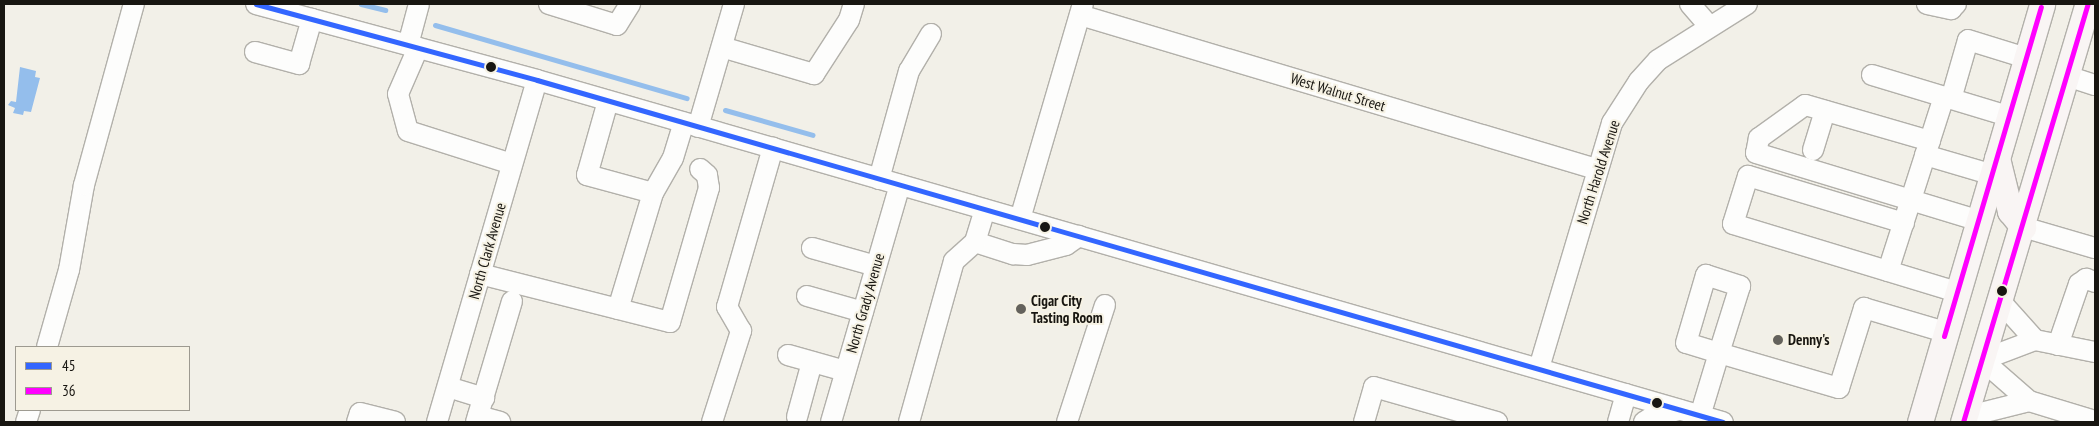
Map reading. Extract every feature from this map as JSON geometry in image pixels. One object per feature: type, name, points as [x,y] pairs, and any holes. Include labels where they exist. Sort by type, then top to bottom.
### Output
[{"type":"main road","points":[[1920,422],[1977,220],[2042,4]]},
{"type":"main road","points":[[1964,420],[2088,4]]},
{"type":"main road","points":[[1994,164],[2010,211],[2023,227]]},
{"type":"street","points":[[47,346],[69,270],[84,185],[134,4]]},
{"type":"street","points":[[256,4],[537,80],[1723,422]]},
{"type":"street","points":[[420,4],[413,47],[398,94],[408,131],[512,164]]},
{"type":"street","points":[[549,4],[617,25],[630,4]]},
{"type":"street","points":[[618,309],[653,193],[691,125],[722,47],[734,4]]},
{"type":"street","points":[[722,47],[814,74],[849,20],[854,4]]},
{"type":"street","points":[[1690,4],[1710,27]]},
{"type":"street","name":"North Harold Avenue","points":[[1539,368],[1596,169],[1612,124],[1639,82],[1658,60],[1747,4]]},
{"type":"street","points":[[1927,4],[1946,9],[1956,4]]},
{"type":"street","points":[[1020,219],[1081,10]]},
{"type":"street","name":"West Walnut Street","points":[[1081,10],[1596,169]]},
{"type":"street","points":[[255,52],[299,64],[312,19]]},
{"type":"street","points":[[879,179],[909,71],[931,34]]},
{"type":"street","points":[[1888,271],[1928,148],[1968,40],[2026,58]]},
{"type":"street","points":[[1872,75],[2008,116]]},
{"type":"street","points":[[2067,76],[2095,85]]},
{"type":"street","name":"North Clark Avenue","points":[[437,422],[537,80]]},
{"type":"street","points":[[608,101],[587,175],[653,193]]},
{"type":"street","points":[[1977,220],[1756,153],[1760,138],[1804,105],[1928,148],[1994,164]]},
{"type":"street","points":[[1813,150],[1825,111]]},
{"type":"street","points":[[712,422],[740,331],[727,307],[773,148]]},
{"type":"street","points":[[480,274],[670,322],[709,188],[707,175],[700,169]]},
{"type":"street","points":[[1904,223],[1748,176],[1733,224],[1957,292]]},
{"type":"street","name":"North Grady Avenue","points":[[831,422],[900,184]]},
{"type":"street","points":[[909,422],[954,261],[975,242],[985,209]]},
{"type":"street","points":[[2023,227],[2095,248]]},
{"type":"street","points":[[975,242],[1013,254],[1027,255],[1066,245],[1079,236]]},
{"type":"street","points":[[812,248],[876,266]]},
{"type":"street","points":[[2058,345],[2080,284],[2086,279],[2095,282]]},
{"type":"street","points":[[808,296],[863,312]]},
{"type":"street","points":[[480,412],[512,301]]},
{"type":"street","points":[[2000,301],[2035,340]]},
{"type":"street","points":[[1067,422],[1105,305]]},
{"type":"street","points":[[1691,413],[1719,353],[1839,388],[1864,308],[1946,332]]},
{"type":"street","points":[[2095,352],[2035,340],[1982,360],[2029,401],[2095,421]]},
{"type":"street","points":[[788,355],[846,372]]},
{"type":"street","points":[[797,417],[812,362]]},
{"type":"street","points":[[448,387],[480,412],[500,422]]},
{"type":"street","points":[[1364,422],[1374,387],[1497,422]]},
{"type":"street","points":[[1618,422],[1626,394]]},
{"type":"street","points":[[1964,420],[2029,401]]},
{"type":"street","points":[[357,422],[360,413],[395,422]]},
{"type":"street","points":[[1644,422],[1652,417],[1691,413]]},
{"type":"water","points":[[20,67],[36,71],[35,77],[40,78],[31,112],[24,111],[23,115],[13,113],[15,108],[8,105],[11,101],[16,102]]},
{"type":"waterway","points":[[361,4],[385,10]]},
{"type":"waterway","points":[[435,25],[687,98]]},
{"type":"waterway","points":[[725,110],[813,135]]},
{"type":"transit line","name":"45","points":[[256,4],[537,80],[1723,422]]},
{"type":"transit line","name":"36","points":[[1963,422],[2088,4]]},
{"type":"transit line","name":"36","points":[[1944,336],[2041,7]]},
{"type":"place","name":"Cigar City Tasting Room","points":[[1021,309]]},
{"type":"place","name":"Denny's","points":[[1778,340]]}]
